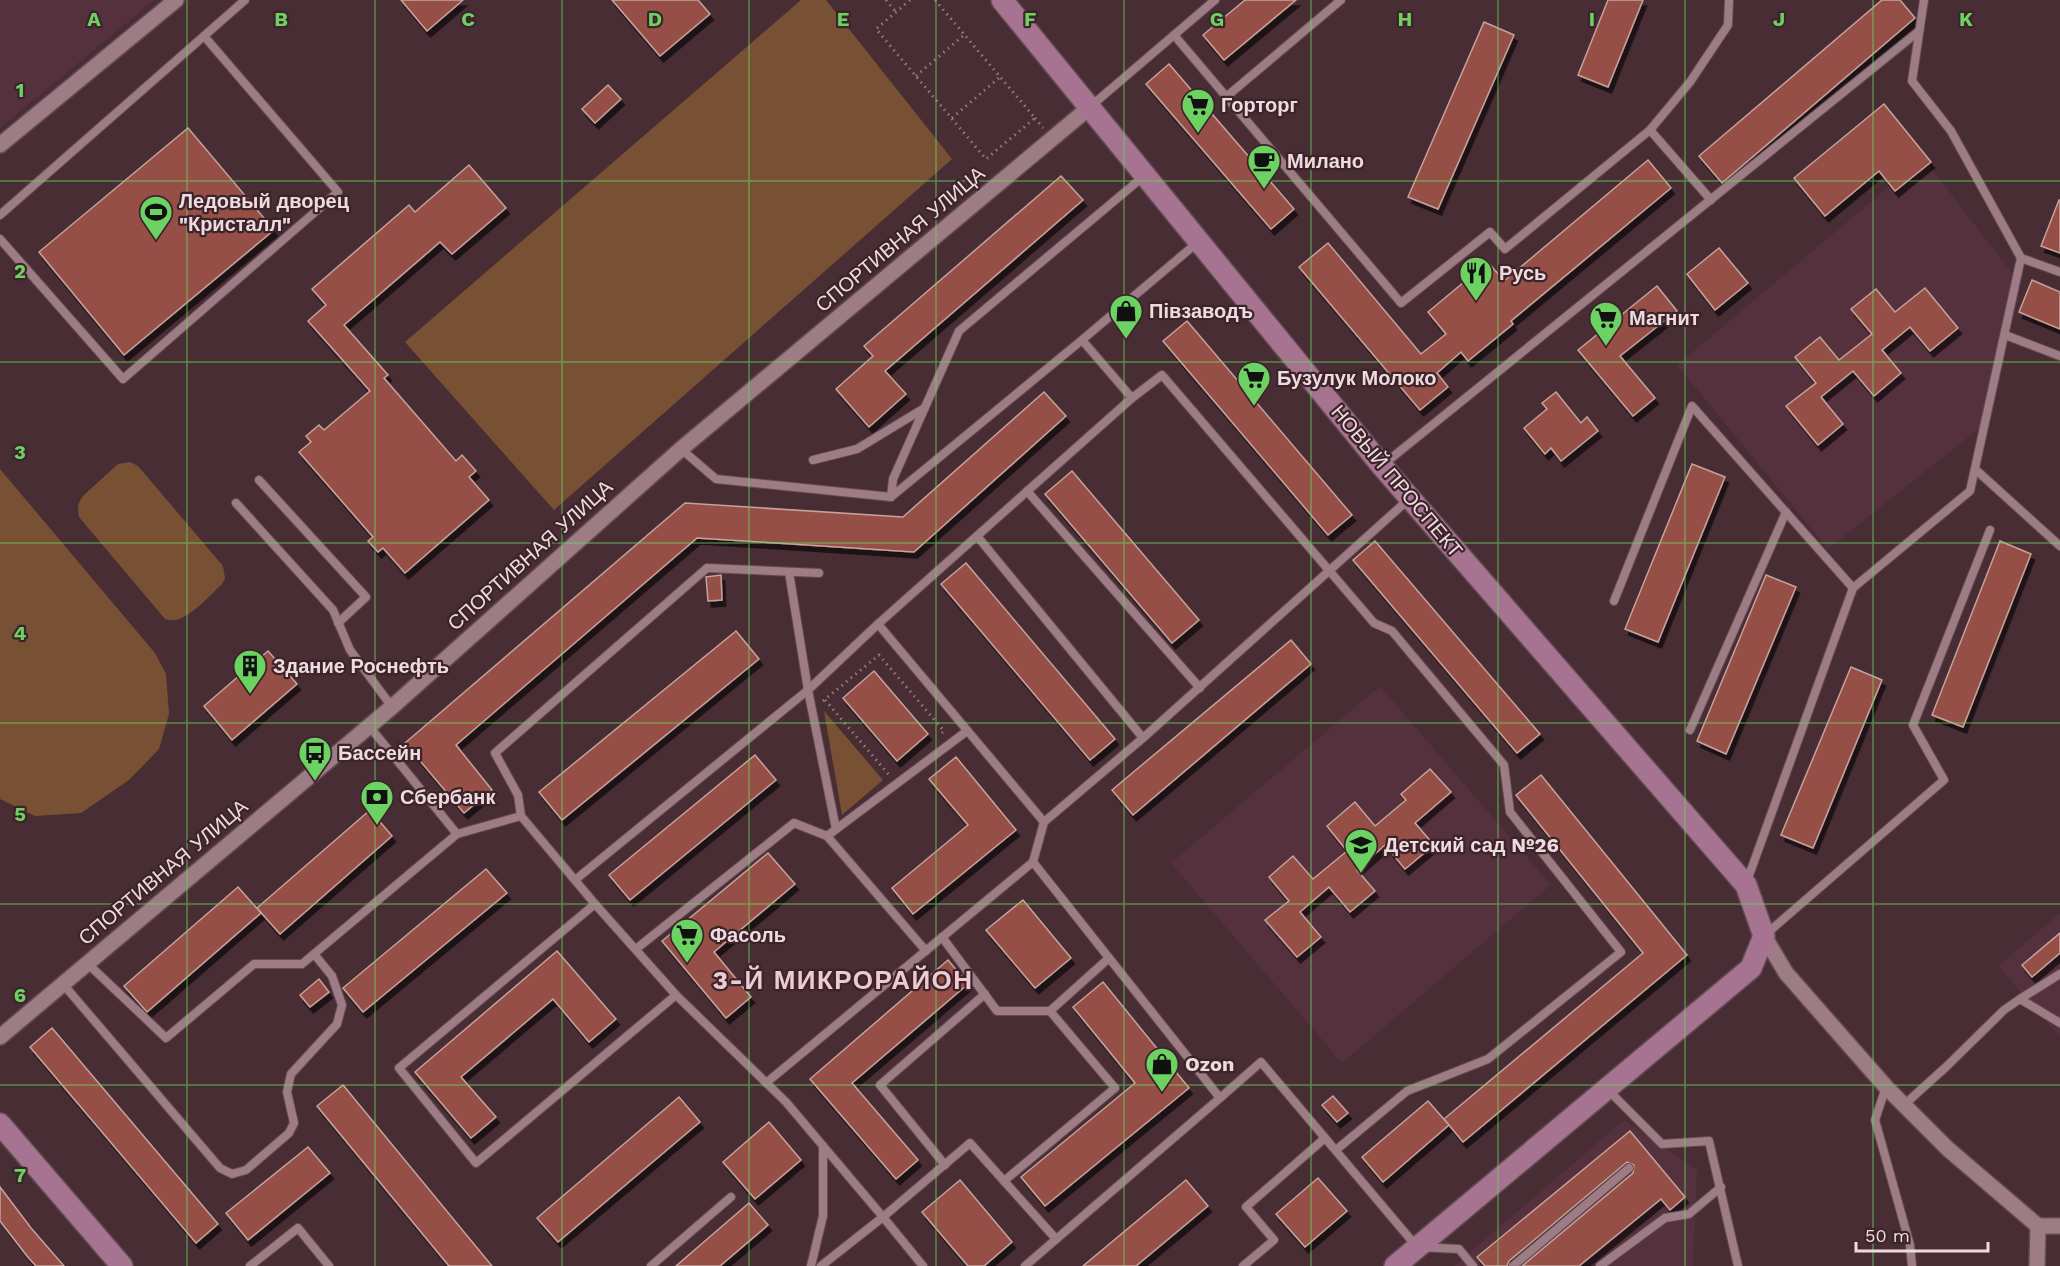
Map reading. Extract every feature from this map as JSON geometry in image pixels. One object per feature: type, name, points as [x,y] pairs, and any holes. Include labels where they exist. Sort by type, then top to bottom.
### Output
[{"type":"street","points":[[0,145],[176,0]]},
{"type":"street","name":"НОВЫЙ ПРОСПЕКТ","points":[[1002,0],[1382,466],[1746,885],[1764,936]]},
{"type":"street","name":"СПОРТИВНАЯ УЛИЦА","points":[[0,1037],[369,726],[681,449],[1090,106]]},
{"type":"street","points":[[1764,936],[1786,973],[1886,1087],[1948,1149],[2038,1226],[2060,1226]]},
{"type":"street","points":[[1395,1266],[1751,969],[1764,936]]},
{"type":"street","points":[[0,1124],[122,1266]]},
{"type":"street","points":[[2037,1266],[2038,1226]]},
{"type":"lane","points":[[0,214],[245,0]]},
{"type":"lane","points":[[1090,106],[1215,0]]},
{"type":"lane","points":[[1226,97],[1341,0]]},
{"type":"lane","points":[[1174,35],[1401,303],[1490,232],[1505,249],[1650,130],[1690,82],[1728,25],[1729,0]]},
{"type":"lane","points":[[1924,0],[1912,81],[1951,131],[2021,258],[2060,272]]},
{"type":"lane","points":[[1382,466],[1919,31]]},
{"type":"lane","points":[[0,239],[123,379],[338,192],[204,36]]},
{"type":"lane","points":[[1650,130],[1711,200]]},
{"type":"lane","points":[[891,497],[892,479],[959,331],[1146,175]]},
{"type":"lane","points":[[681,449],[716,479],[891,497],[1200,241]]},
{"type":"lane","points":[[1746,885],[1853,588],[1970,491],[2006,335],[2010,302],[2021,258]]},
{"type":"lane","points":[[2006,335],[2060,356]]},
{"type":"lane","points":[[1082,340],[1132,398]]},
{"type":"lane","points":[[575,880],[808,690],[1027,491],[1132,398],[1162,375],[1374,623],[1392,631],[1503,765],[1510,812],[1621,952],[1488,1059],[1407,1091],[1336,1150]]},
{"type":"lane","points":[[1614,601],[1692,406],[1853,588]]},
{"type":"lane","points":[[813,460],[857,449],[924,408]]},
{"type":"lane","points":[[1975,469],[2060,546]]},
{"type":"lane","points":[[259,480],[366,597],[338,623]]},
{"type":"lane","points":[[1027,491],[1200,688]]},
{"type":"lane","points":[[766,1083],[1033,862],[1044,822],[1200,688],[1410,498]]},
{"type":"lane","points":[[236,503],[333,610],[350,650],[392,706]]},
{"type":"lane","points":[[1690,730],[1786,512]]},
{"type":"lane","points":[[1764,936],[1944,780],[1913,725],[1990,530]]},
{"type":"lane","points":[[977,537],[1143,738]]},
{"type":"lane","points":[[819,573],[707,568],[495,753],[518,795],[521,816],[676,995],[786,1102],[923,1266]]},
{"type":"lane","points":[[789,572],[808,690],[836,829]]},
{"type":"lane","points":[[878,624],[1044,822]]},
{"type":"lane","points":[[369,726],[457,834]]},
{"type":"lane","points":[[827,836],[967,731]]},
{"type":"lane","points":[[87,963],[165,1038],[254,964],[302,964],[457,834],[521,816]]},
{"type":"lane","points":[[636,949],[794,823],[827,836],[926,951]]},
{"type":"lane","points":[[1033,862],[1220,1098]]},
{"type":"lane","points":[[595,904],[399,1068],[476,1163],[676,995]]},
{"type":"lane","points":[[942,938],[997,1011],[1050,1011],[1109,958]]},
{"type":"lane","points":[[63,984],[220,1168],[232,1174],[246,1170],[289,1133],[294,1123],[287,1092],[291,1074],[338,1024],[342,1005],[332,976],[314,954]]},
{"type":"lane","points":[[1905,1104],[2004,1010],[2060,974]]},
{"type":"lane","points":[[945,1165],[880,1085],[985,994]]},
{"type":"lane","points":[[2020,999],[2060,1023]]},
{"type":"lane","points":[[1004,1181],[1114,1088],[1050,1011]]},
{"type":"lane","points":[[1025,1266],[1261,1062],[1418,1247],[1459,1249],[1473,1266]]},
{"type":"lane","points":[[1886,1087],[1875,1120],[1910,1245],[1912,1266]]},
{"type":"lane","points":[[1607,1089],[1662,1144],[1709,1141],[1738,1266]]},
{"type":"lane","points":[[1243,1266],[1274,1240],[1246,1208],[1325,1138]]},
{"type":"lane","points":[[821,1266],[970,1143],[1056,1239]]},
{"type":"lane","points":[[811,1266],[823,1216],[823,1146]]},
{"type":"lane","points":[[1513,1266],[1629,1168]]},
{"type":"lane","points":[[1600,1266],[1665,1218],[1689,1214],[1721,1187]]},
{"type":"lane","points":[[651,1266],[731,1197]]},
{"type":"lane","points":[[250,1266],[298,1228],[328,1266]]},
{"type":"path","points":[[886,0],[896,12]]},
{"type":"path","points":[[910,0],[876,29],[986,159],[1035,118],[935,0]]},
{"type":"path","points":[[916,76],[964,35]]},
{"type":"path","points":[[951,118],[1000,77]]},
{"type":"path","points":[[812,710],[879,655],[944,731],[935,739]]},
{"type":"path","points":[[825,700],[891,777]]},
{"type":"shaded area","points":[[0,0],[154,0],[0,128]]},
{"type":"shaded area","points":[[801,0],[826,0],[952,159],[554,510],[405,342]]},
{"type":"shaded area","points":[[1923,158],[2013,274],[1985,424],[1828,549],[1677,365]]},
{"type":"shaded area","points":[[130,462],[138,466],[223,566],[225,578],[222,584],[203,603],[180,619],[165,619],[79,517],[78,505],[84,495],[118,464]]},
{"type":"shaded area","points":[[0,469],[155,653],[166,674],[169,714],[159,749],[129,780],[81,813],[35,816],[0,799]]},
{"type":"shaded area","name":"Детский сад №26","points":[[1380,686],[1551,885],[1342,1063],[1171,863]]},
{"type":"shaded area","points":[[824,711],[883,780],[842,815]]},
{"type":"shaded area","points":[[2060,913],[2060,1037],[1998,966]]},
{"type":"shaded area","points":[[1624,1120],[1697,1170],[1693,1266],[1454,1266]]},
{"type":"building","points":[[401,0],[463,0],[427,31]]},
{"type":"building","points":[[612,0],[698,0],[710,14],[660,56]]},
{"type":"building","points":[[1245,0],[1296,0],[1224,60],[1203,35]]},
{"type":"building","points":[[1608,0],[1643,0],[1608,87],[1578,75]]},
{"type":"building","points":[[1882,0],[1900,0],[1915,18],[1722,183],[1699,156]]},
{"type":"building","points":[[1484,22],[1514,35],[1438,209],[1408,197]]},
{"type":"building","points":[[1169,64],[1294,209],[1271,229],[1146,84]]},
{"type":"building","points":[[608,85],[621,99],[595,123],[582,109]]},
{"type":"building","points":[[1884,104],[1931,162],[1895,191],[1879,171],[1825,216],[1794,178]]},
{"type":"building","name":"Ледовый дворец \"Кристалл\"","points":[[188,128],[274,230],[124,355],[39,252]]},
{"type":"building","points":[[1648,160],[1671,188],[1511,321],[1513,324],[1468,361],[1461,352],[1437,373],[1448,387],[1420,410],[1299,267],[1328,243],[1421,354],[1446,334],[1428,312],[1488,262],[1504,281]]},
{"type":"building","points":[[469,165],[506,208],[452,254],[440,242],[344,325],[388,375],[384,378],[456,461],[462,455],[476,471],[469,477],[489,500],[405,573],[383,548],[378,552],[368,541],[373,537],[299,452],[311,442],[306,436],[319,425],[324,430],[370,391],[308,321],[326,305],[312,289],[409,205],[415,212]]},
{"type":"building","points":[[1061,176],[1083,200],[885,371],[906,394],[869,427],[836,389],[873,356],[864,346]]},
{"type":"building","points":[[2060,200],[2060,253],[2041,246]]},
{"type":"building","points":[[1719,248],[1748,283],[1715,310],[1687,274]]},
{"type":"building","points":[[2032,280],[2060,292],[2060,329],[2019,312]]},
{"type":"building","points":[[1657,286],[1677,311],[1620,356],[1655,398],[1633,416],[1578,350]]},
{"type":"building","points":[[1925,288],[1958,328],[1930,351],[1910,327],[1882,350],[1901,373],[1874,396],[1853,371],[1821,397],[1843,424],[1818,445],[1786,406],[1816,383],[1795,357],[1820,337],[1839,360],[1872,334],[1851,309],[1876,289],[1895,312]]},
{"type":"building","points":[[1187,321],[1352,515],[1328,535],[1163,341]]},
{"type":"building","points":[[1044,392],[1066,416],[914,552],[697,538],[456,745],[492,790],[464,813],[405,743],[685,503],[903,517]]},
{"type":"building","points":[[1556,392],[1581,423],[1587,417],[1598,431],[1561,461],[1551,448],[1545,454],[1524,428],[1547,409],[1542,403]]},
{"type":"building","points":[[1692,464],[1725,477],[1658,642],[1625,629]]},
{"type":"building","points":[[1072,471],[1199,620],[1172,643],[1045,494]]},
{"type":"building","points":[[1375,541],[1540,734],[1517,753],[1353,560]]},
{"type":"building","points":[[2000,541],[2031,554],[1963,727],[1932,715]]},
{"type":"building","points":[[966,563],[1115,739],[1090,760],[941,584]]},
{"type":"building","points":[[721,575],[722,600],[708,601],[706,577]]},
{"type":"building","points":[[1766,575],[1796,587],[1726,754],[1697,741]]},
{"type":"building","points":[[736,631],[759,659],[562,820],[539,792]]},
{"type":"building","points":[[1291,640],[1311,664],[1133,815],[1112,790]]},
{"type":"building","name":"Здание Роснефть","points":[[268,651],[297,684],[232,740],[204,706]]},
{"type":"building","points":[[1851,667],[1882,680],[1813,848],[1781,835]]},
{"type":"building","points":[[874,671],[928,734],[897,761],[843,698]]},
{"type":"building","points":[[755,755],[776,780],[630,900],[609,875]]},
{"type":"building","points":[[956,757],[1016,830],[913,914],[892,888],[968,825],[929,779]]},
{"type":"building","points":[[1430,769],[1451,792],[1415,823],[1434,845],[1405,869],[1385,845],[1357,870],[1375,891],[1350,912],[1329,887],[1300,912],[1321,937],[1297,957],[1265,920],[1289,901],[1269,877],[1293,856],[1313,879],[1347,851],[1327,826],[1355,802],[1375,826],[1406,800],[1401,794]]},
{"type":"building","points":[[1541,775],[1687,955],[1463,1142],[1444,1119],[1643,953],[1516,795]]},
{"type":"building","points":[[370,810],[392,836],[280,934],[257,908]]},
{"type":"building","points":[[768,853],[795,884],[714,952],[751,997],[726,1018],[662,941]]},
{"type":"building","points":[[486,869],[507,893],[363,1012],[343,988]]},
{"type":"building","points":[[238,887],[261,913],[147,1012],[124,986]]},
{"type":"building","points":[[1023,900],[1071,958],[1035,988],[986,930]]},
{"type":"building","points":[[2060,933],[2060,953],[2032,977],[2022,965]]},
{"type":"building","points":[[557,951],[616,1019],[589,1042],[553,999],[461,1077],[496,1117],[471,1138],[415,1072]]},
{"type":"building","points":[[948,960],[968,984],[852,1083],[918,1160],[896,1179],[810,1079]]},
{"type":"building","points":[[319,979],[329,992],[310,1007],[300,995]]},
{"type":"building","points":[[1103,982],[1189,1088],[1045,1206],[1021,1177],[1135,1083],[1073,1007]]},
{"type":"building","points":[[52,1028],[218,1224],[196,1243],[30,1047]]},
{"type":"building","points":[[343,1085],[492,1266],[449,1266],[317,1106]]},
{"type":"building","points":[[1333,1096],[1348,1113],[1337,1122],[1322,1105]]},
{"type":"building","points":[[679,1097],[700,1122],[558,1242],[537,1218]]},
{"type":"building","points":[[1428,1101],[1449,1125],[1383,1182],[1362,1157]]},
{"type":"building","points":[[769,1122],[801,1160],[755,1199],[723,1162]]},
{"type":"building","points":[[1630,1131],[1685,1197],[1670,1210],[1661,1199],[1579,1266],[1522,1266],[1633,1173],[1634,1165],[1627,1162],[1509,1261],[1507,1266],[1485,1266],[1477,1257]]},
{"type":"building","points":[[308,1147],[330,1173],[248,1240],[226,1213]]},
{"type":"building","points":[[1318,1178],[1347,1211],[1305,1247],[1276,1214]]},
{"type":"building","points":[[960,1180],[1012,1242],[984,1266],[968,1266],[922,1212]]},
{"type":"building","points":[[1186,1180],[1208,1206],[1136,1266],[1083,1266]]},
{"type":"building","points":[[0,1187],[64,1266],[36,1266],[27,1256],[0,1221]]},
{"type":"building","points":[[749,1203],[768,1225],[720,1266],[676,1266]]},
{"type":"place","name":"Горторг","points":[[1198,134]]},
{"type":"place","name":"Милано","points":[[1264,190]]},
{"type":"place","name":"Ледовый дворец \"Кристалл\"","points":[[156,241]]},
{"type":"place","name":"Русь","points":[[1476,302]]},
{"type":"place","name":"Півзаводъ","points":[[1126,340]]},
{"type":"place","name":"Магнит","points":[[1606,347]]},
{"type":"place","name":"Бузулук Молоко","points":[[1254,407]]},
{"type":"place","name":"Здание Роснефть","points":[[250,695]]},
{"type":"place","name":"Бассейн","points":[[315,782]]},
{"type":"place","name":"Сбербанк","points":[[377,826]]},
{"type":"place","name":"Детский сад №26","points":[[1361,874]]},
{"type":"place","name":"Фасоль","points":[[687,964]]},
{"type":"place","name":"Ozon","points":[[1162,1093]]},
{"type":"district","name":"3-Й МИКРОРАЙОН","points":[[843,980]]}]
